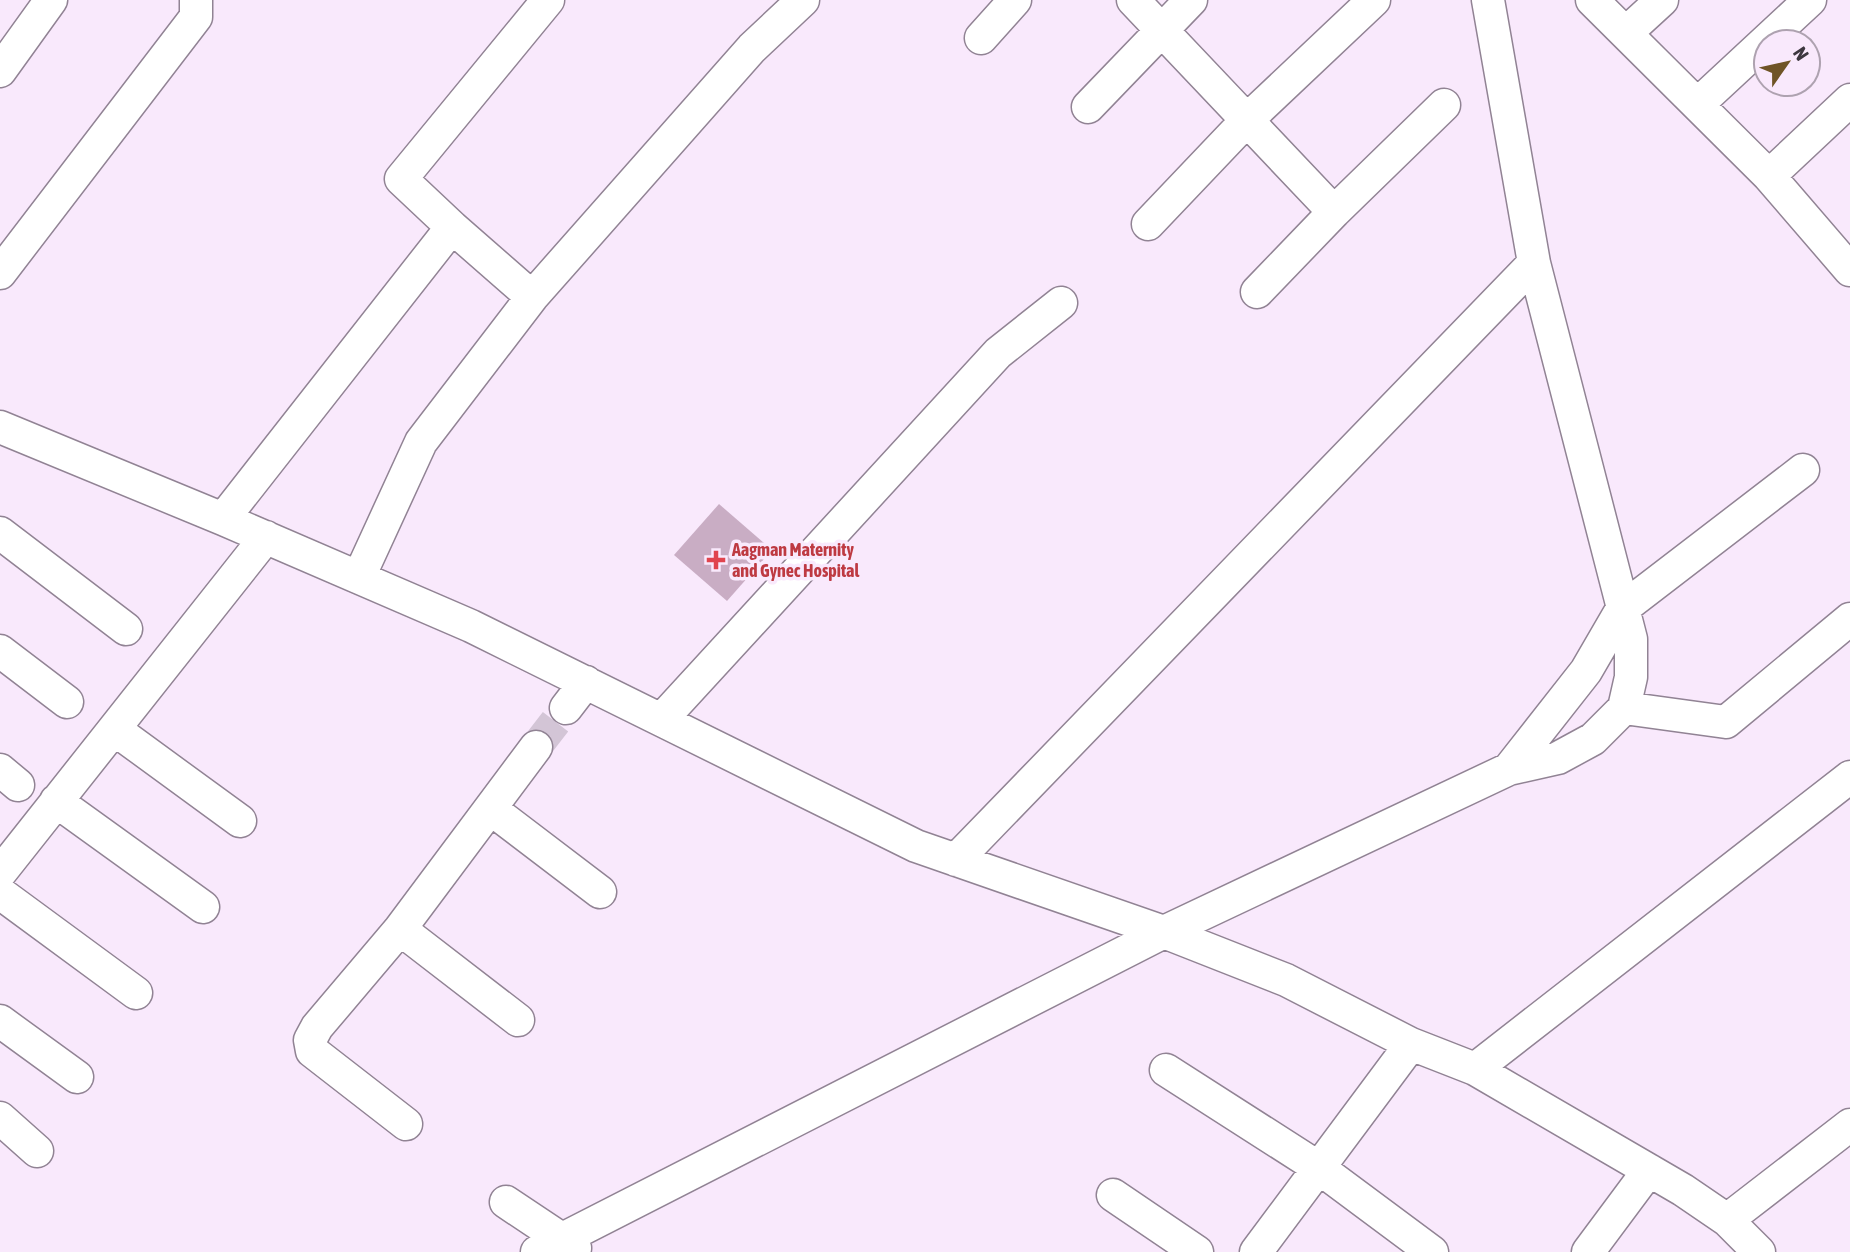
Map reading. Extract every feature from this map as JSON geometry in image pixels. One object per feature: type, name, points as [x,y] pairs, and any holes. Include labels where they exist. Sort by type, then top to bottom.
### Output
[{"type":"street","points":[[0,71],[51,0]]},
{"type":"street","points":[[0,273],[196,17],[196,0]]},
{"type":"street","points":[[532,297],[401,179],[548,0]]},
{"type":"street","points":[[359,577],[421,442],[532,297],[752,48],[803,0]]},
{"type":"street","points":[[981,38],[1015,0]]},
{"type":"street","points":[[1133,0],[1334,212]]},
{"type":"street","points":[[1088,107],[1191,0]]},
{"type":"street","points":[[1148,224],[1246,121],[1374,0]]},
{"type":"street","points":[[506,1202],[560,1248],[1164,932],[1509,769],[1558,758],[1594,739],[1624,708],[1631,677],[1631,639],[1534,263],[1488,0]]},
{"type":"street","points":[[1592,0],[1769,176],[1850,270]]},
{"type":"street","points":[[1626,33],[1662,0]]},
{"type":"street","points":[[1698,104],[1810,0]]},
{"type":"street","points":[[1769,176],[1850,100]]},
{"type":"street","points":[[1257,292],[1334,212],[1444,105]]},
{"type":"street","points":[[223,519],[452,227]]},
{"type":"street","points":[[956,860],[1534,263]]},
{"type":"street","points":[[662,719],[998,353],[1061,303]]},
{"type":"street","points":[[0,427],[266,537],[471,626],[916,846],[1164,932],[1286,980],[1411,1044],[1475,1069],[1684,1190],[1727,1220],[1759,1252]]},
{"type":"street","points":[[1509,769],[1586,671],[1622,609],[1803,470]]},
{"type":"street","points":[[0,533],[126,629]]},
{"type":"street","points":[[0,873],[266,537]]},
{"type":"street","points":[[1624,708],[1726,722],[1850,620]]},
{"type":"street","points":[[0,651],[67,702]]},
{"type":"street","points":[[566,708],[586,681]]},
{"type":"street","points":[[114,729],[240,821]]},
{"type":"street","points":[[406,1124],[312,1051],[310,1040],[317,1027],[400,929],[536,747]]},
{"type":"street","points":[[1475,1069],[1850,778]]},
{"type":"street","points":[[56,801],[203,907]]},
{"type":"street","points":[[491,808],[600,892]]},
{"type":"street","points":[[0,893],[136,993]]},
{"type":"street","points":[[400,929],[518,1020]]},
{"type":"street","points":[[0,1021],[77,1077]]},
{"type":"street","points":[[1258,1251],[1411,1044]]},
{"type":"street","points":[[1166,1070],[1319,1168],[1432,1252]]},
{"type":"street","points":[[0,1118],[37,1150]]},
{"type":"street","points":[[1727,1220],[1850,1125]]},
{"type":"street","points":[[1588,1252],[1648,1170]]},
{"type":"street","points":[[1113,1195],[1197,1252]]},
{"type":"building","points":[[719,504],[772,550],[727,601],[674,555]]},
{"type":"tunnel","points":[[536,747],[566,708]]},
{"type":"place","name":"Aagman Maternity and Gynec Hospital","points":[[716,560]]}]
